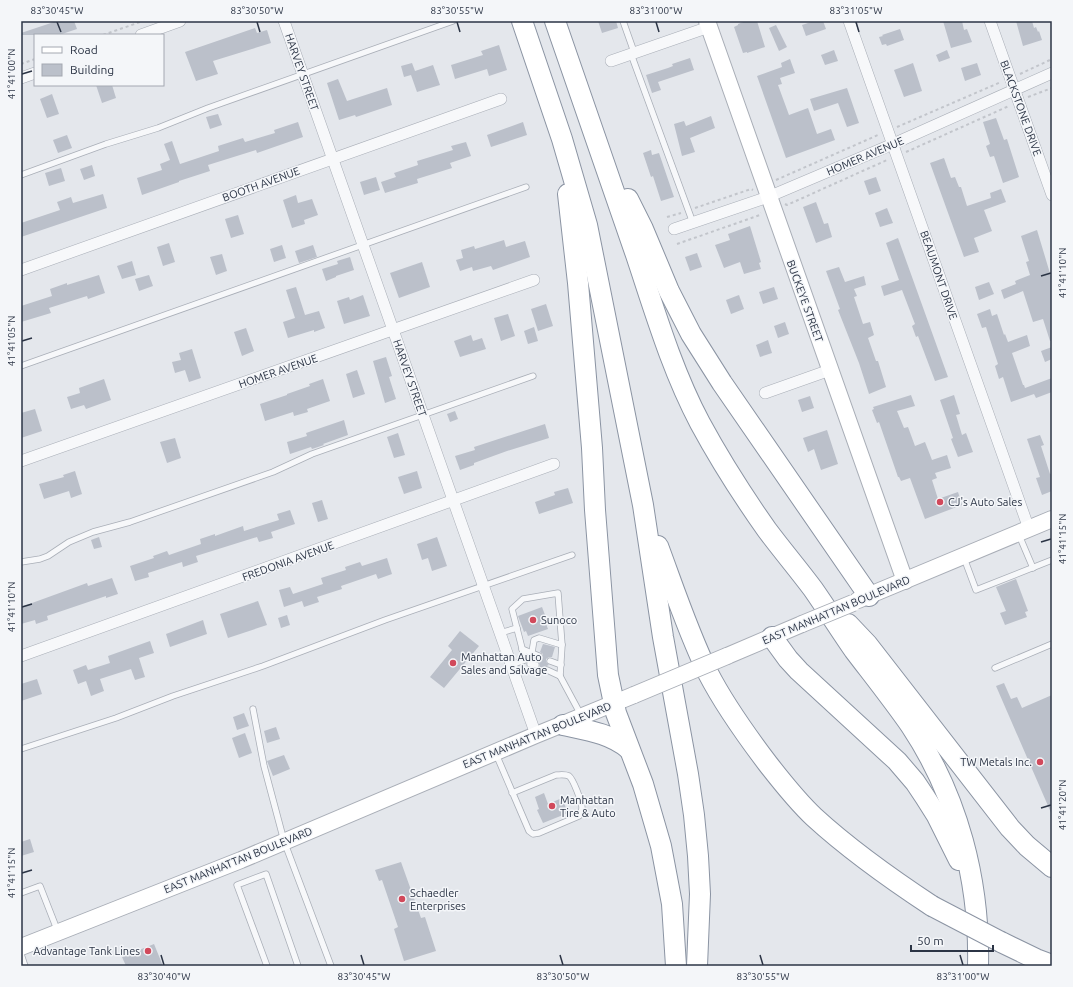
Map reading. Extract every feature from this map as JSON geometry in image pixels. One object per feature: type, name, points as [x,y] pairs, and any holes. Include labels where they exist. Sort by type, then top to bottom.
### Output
[{"type":"highway","points":[[522,21],[562,139],[587,225],[643,505],[663,637],[694,815],[700,894],[697,966]]},
{"type":"highway","points":[[555,21],[655,311],[682,384],[700,422],[744,497],[768,531],[812,587],[855,650],[912,728],[937,771],[958,822],[970,866],[977,916],[979,941],[978,966]]},
{"type":"highway","points":[[593,130],[643,229],[669,291],[691,334],[861,599]]},
{"type":"highway","points":[[562,139],[578,283],[592,448],[595,510],[608,675],[619,722],[647,798],[661,846],[672,904],[676,966]]},
{"type":"highway","points":[[643,505],[688,627],[708,673],[721,698],[738,724],[781,781],[813,816],[877,869],[932,906],[1001,942],[1052,965]]},
{"type":"highway","points":[[812,587],[867,644],[1010,828],[1027,846],[1052,867]]},
{"type":"highway","points":[[772,637],[799,671],[886,750],[915,782],[937,816],[974,890]]},
{"type":"highway","points":[[563,725],[608,735],[615,738],[629,749]]},
{"type":"street","points":[[144,34],[180,21]]},
{"type":"street","name":"HARVEY STREET","points":[[284,21],[536,735]]},
{"type":"street","name":"BEAUMONT DRIVE","points":[[849,21],[893,144],[1024,531]]},
{"type":"street","name":"BLACKSTONE DRIVE","points":[[990,21],[1052,195]]},
{"type":"street","points":[[611,61],[708,24]]},
{"type":"street","name":"BUCKEYE STREET","points":[[708,24],[765,199],[830,370],[905,581]]},
{"type":"street","points":[[21,78],[34,73]]},
{"type":"street","name":"HOMER AVENUE","points":[[674,229],[765,199],[1052,73]]},
{"type":"street","name":"BOOTH AVENUE","points":[[21,270],[501,99]]},
{"type":"street","name":"HOMER AVENUE","points":[[21,461],[534,280]]},
{"type":"street","points":[[765,393],[830,370]]},
{"type":"street","name":"FREDONIA AVENUE","points":[[21,656],[554,464]]},
{"type":"street","name":"EAST MANHATTAN BOULEVARD","points":[[21,947],[241,860],[1024,531],[1051,524]]},
{"type":"lane","points":[[21,175],[106,144],[158,128],[208,108],[453,21]]},
{"type":"lane","points":[[623,21],[692,223]]},
{"type":"lane","points":[[21,366],[526,187]]},
{"type":"lane","points":[[21,562],[40,559],[48,556],[69,542],[93,532],[153,514],[273,472],[312,454],[533,376]]},
{"type":"lane","points":[[1024,531],[1033,568]]},
{"type":"lane","points":[[21,749],[116,718],[173,696],[263,666],[385,620],[572,554]]},
{"type":"lane","points":[[963,557],[976,590],[1052,560]]},
{"type":"lane","points":[[511,665],[525,660],[512,610],[523,599],[558,593],[562,645],[560,676],[582,717]]},
{"type":"lane","points":[[500,633],[517,628]]},
{"type":"lane","points":[[536,666],[530,664],[534,640],[539,638],[562,645]]},
{"type":"lane","points":[[994,668],[1052,644]]},
{"type":"lane","points":[[522,649],[539,656]]},
{"type":"lane","points":[[550,661],[561,665]]},
{"type":"lane","points":[[547,670],[560,676]]},
{"type":"lane","points":[[253,709],[264,766],[284,841],[331,966]]},
{"type":"lane","points":[[495,752],[512,793],[529,830],[533,834],[539,834],[579,816],[582,811],[582,806],[573,781],[569,776],[562,774],[512,793]]},
{"type":"lane","points":[[267,966],[237,885],[266,874],[298,966]]},
{"type":"lane","points":[[21,893],[40,886],[58,932]]},
{"type":"lane","points":[[21,954],[25,966]]},
{"type":"path","points":[[106,34],[143,21]]},
{"type":"path","points":[[21,64],[34,59]]},
{"type":"path","points":[[1019,75],[1052,59]]},
{"type":"path","points":[[677,244],[760,215],[765,199],[777,180],[1000,82],[1004,83]]},
{"type":"path","points":[[667,217],[751,189],[765,199]]},
{"type":"building","points":[[57,21],[74,21],[77,29],[62,34],[21,35],[21,33]]},
{"type":"building","points":[[598,21],[616,21],[618,28],[602,33]]},
{"type":"building","points":[[746,21],[757,21],[765,47],[743,53],[734,27]]},
{"type":"building","points":[[814,21],[823,21],[826,29],[806,36],[802,25]]},
{"type":"building","points":[[943,21],[962,21],[964,30],[967,29],[972,42],[951,48]]},
{"type":"building","points":[[1016,21],[1032,21],[1034,28],[1036,27],[1038,32],[1039,31],[1042,40],[1023,46]]},
{"type":"building","points":[[776,25],[787,47],[779,51],[769,28]]},
{"type":"building","points":[[255,28],[257,33],[267,30],[271,43],[213,61],[218,74],[196,81],[185,52]]},
{"type":"building","points":[[900,29],[904,40],[887,46],[886,44],[882,45],[879,37]]},
{"type":"building","points":[[499,45],[507,70],[489,76],[487,69],[455,79],[451,65],[483,55],[481,51]]},
{"type":"building","points":[[834,50],[838,61],[825,65],[821,55]]},
{"type":"building","points":[[947,50],[950,58],[939,62],[936,55]]},
{"type":"building","points":[[690,58],[694,70],[658,82],[661,90],[652,93],[646,75],[668,68],[673,66],[672,64]]},
{"type":"building","points":[[790,59],[795,73],[780,78],[782,84],[778,85],[789,115],[808,108],[817,134],[831,129],[835,140],[786,158],[757,76],[782,67],[781,63]]},
{"type":"building","points":[[412,63],[415,71],[433,65],[440,85],[417,92],[411,75],[404,77],[401,66]]},
{"type":"building","points":[[913,63],[922,91],[904,97],[894,70]]},
{"type":"building","points":[[977,63],[981,75],[965,81],[961,68]]},
{"type":"building","points":[[338,79],[347,101],[387,88],[392,105],[356,117],[355,115],[339,120],[327,83]]},
{"type":"building","points":[[96,86],[112,86],[116,98],[102,103]]},
{"type":"building","points":[[847,88],[859,123],[847,127],[838,103],[814,111],[810,99]]},
{"type":"building","points":[[52,94],[59,114],[47,118],[40,99]]},
{"type":"building","points":[[218,114],[222,125],[210,129],[206,117]]},
{"type":"building","points":[[711,116],[715,128],[690,138],[695,152],[682,156],[674,124],[684,121],[686,126]]},
{"type":"building","points":[[996,118],[1004,140],[1007,139],[1019,177],[1003,183],[994,156],[990,157],[986,146],[990,144],[983,122]]},
{"type":"building","points":[[298,122],[303,137],[257,153],[256,150],[208,165],[210,171],[142,195],[137,178],[162,170],[160,164],[170,160],[164,144],[172,141],[180,164],[219,151],[218,146],[243,138],[245,142],[275,133],[274,130]]},
{"type":"building","points":[[523,122],[527,135],[491,147],[487,135]]},
{"type":"building","points":[[67,135],[72,148],[58,153],[53,140]]},
{"type":"building","points":[[466,142],[471,156],[450,163],[452,168],[417,179],[418,183],[385,193],[381,182],[396,177],[394,173],[418,165],[417,161],[453,150],[451,146]]},
{"type":"building","points":[[651,150],[652,155],[659,153],[674,197],[661,201],[653,176],[651,177],[643,153]]},
{"type":"building","points":[[944,158],[951,178],[955,177],[959,187],[961,187],[967,206],[991,198],[990,193],[1001,189],[1006,202],[984,210],[992,231],[974,238],[979,252],[964,257],[930,163]]},
{"type":"building","points":[[92,165],[95,176],[84,180],[80,169]]},
{"type":"building","points":[[61,168],[65,181],[49,186],[45,173]]},
{"type":"building","points":[[376,177],[380,190],[364,195],[360,182]]},
{"type":"building","points":[[876,177],[881,191],[869,195],[864,181]]},
{"type":"building","points":[[103,194],[107,208],[21,237],[21,223],[60,210],[57,202],[71,197],[73,203]]},
{"type":"building","points":[[296,195],[298,203],[312,199],[318,215],[304,220],[305,224],[292,228],[283,200]]},
{"type":"building","points":[[816,202],[824,224],[828,223],[832,237],[816,243],[803,207]]},
{"type":"building","points":[[887,208],[893,223],[880,227],[875,213]]},
{"type":"building","points":[[238,215],[244,234],[231,238],[225,219]]},
{"type":"building","points":[[750,226],[761,262],[759,263],[761,269],[744,274],[740,262],[724,268],[715,245],[730,240],[728,234]]},
{"type":"building","points":[[1037,230],[1052,280],[1052,341],[1050,341],[1043,319],[1033,322],[1023,291],[1004,299],[1001,290],[1016,284],[1015,281],[1030,275],[1026,262],[1029,261],[1021,236]]},
{"type":"building","points":[[898,238],[948,377],[935,381],[918,336],[916,337],[912,326],[915,324],[902,290],[884,296],[881,286],[899,280],[886,243]]},
{"type":"building","points":[[504,240],[506,247],[525,241],[530,257],[493,270],[491,266],[473,271],[472,267],[460,271],[456,260],[463,258],[461,250],[474,246],[475,249]]},
{"type":"building","points":[[169,243],[175,262],[163,266],[157,247]]},
{"type":"building","points":[[282,245],[286,258],[274,262],[270,249]]},
{"type":"building","points":[[313,245],[317,257],[299,263],[295,251]]},
{"type":"building","points":[[697,253],[702,267],[690,271],[685,257]]},
{"type":"building","points":[[222,254],[227,271],[216,275],[210,257]]},
{"type":"building","points":[[350,257],[354,270],[326,281],[322,269],[338,264],[337,261]]},
{"type":"building","points":[[132,261],[136,275],[122,279],[117,266]]},
{"type":"building","points":[[422,262],[430,287],[399,298],[390,273]]},
{"type":"building","points":[[839,267],[845,282],[864,276],[866,285],[854,289],[857,296],[854,297],[863,324],[870,322],[874,335],[868,338],[876,361],[878,361],[886,387],[869,394],[859,363],[838,310],[840,309],[826,271]]},
{"type":"building","points":[[99,275],[105,293],[88,299],[87,296],[49,308],[51,313],[21,322],[21,306],[52,296],[50,289]]},
{"type":"building","points":[[149,275],[153,286],[139,291],[135,279]]},
{"type":"building","points":[[989,282],[994,294],[979,300],[975,287]]},
{"type":"building","points":[[296,287],[305,315],[319,311],[325,328],[288,338],[283,322],[295,318],[286,290]]},
{"type":"building","points":[[774,287],[778,299],[763,304],[759,292]]},
{"type":"building","points":[[363,295],[370,316],[344,324],[337,301],[349,297],[350,300]]},
{"type":"building","points":[[739,295],[744,309],[731,314],[726,300]]},
{"type":"building","points":[[546,304],[553,326],[538,331],[531,309]]},
{"type":"building","points":[[990,309],[992,316],[997,314],[1008,342],[1027,335],[1030,346],[1012,353],[1025,388],[1052,378],[1052,392],[1036,398],[1034,394],[1011,402],[1003,377],[999,379],[995,366],[998,364],[986,327],[982,328],[977,314]]},
{"type":"building","points":[[508,314],[515,336],[501,341],[494,318]]},
{"type":"building","points":[[785,322],[789,334],[778,338],[774,326]]},
{"type":"building","points":[[534,327],[538,341],[528,344],[524,331]]},
{"type":"building","points":[[246,328],[254,351],[242,356],[234,332]]},
{"type":"building","points":[[471,335],[473,341],[482,338],[486,349],[460,357],[454,341]]},
{"type":"building","points":[[768,340],[772,353],[760,357],[756,345]]},
{"type":"building","points":[[1052,347],[1052,359],[1045,362],[1041,351]]},
{"type":"building","points":[[192,349],[201,378],[189,382],[185,370],[175,373],[172,362],[181,360],[179,353]]},
{"type":"building","points":[[386,357],[392,376],[389,377],[396,399],[385,403],[373,361]]},
{"type":"building","points":[[357,370],[365,394],[353,398],[346,374]]},
{"type":"building","points":[[104,379],[111,400],[86,409],[84,405],[71,409],[67,397],[80,393],[79,388]]},
{"type":"building","points":[[323,379],[330,401],[307,409],[308,412],[294,416],[293,412],[265,421],[260,404],[310,386],[309,384]]},
{"type":"building","points":[[911,395],[915,406],[897,411],[904,428],[908,427],[915,446],[925,442],[932,460],[947,455],[951,468],[935,473],[937,478],[932,480],[938,499],[958,492],[962,505],[925,519],[910,478],[901,481],[898,477],[879,422],[877,423],[872,410],[874,409],[873,407]]},
{"type":"building","points":[[954,395],[960,414],[956,415],[962,435],[966,433],[973,452],[958,457],[951,439],[953,438],[940,400]]},
{"type":"building","points":[[810,396],[814,408],[802,412],[798,400]]},
{"type":"building","points":[[35,409],[42,431],[21,438],[21,413]]},
{"type":"building","points":[[455,411],[458,419],[450,422],[447,414]]},
{"type":"building","points":[[344,420],[348,435],[312,449],[311,447],[290,454],[287,442],[307,436],[306,433]]},
{"type":"building","points":[[545,424],[549,438],[507,451],[474,463],[474,465],[460,470],[455,456],[475,450],[474,447]]},
{"type":"building","points":[[827,430],[838,464],[821,470],[814,449],[808,452],[803,438]]},
{"type":"building","points":[[398,433],[405,455],[394,458],[387,437]]},
{"type":"building","points":[[1040,435],[1044,445],[1041,446],[1050,474],[1052,473],[1052,491],[1042,495],[1036,478],[1040,477],[1027,439]]},
{"type":"building","points":[[175,438],[181,458],[167,463],[160,442]]},
{"type":"building","points":[[75,471],[82,494],[71,498],[69,491],[44,499],[39,484],[64,477],[63,475]]},
{"type":"building","points":[[417,471],[422,488],[404,494],[398,477]]},
{"type":"building","points":[[568,488],[573,503],[539,514],[535,502],[555,495],[554,492]]},
{"type":"building","points":[[322,500],[328,519],[318,522],[312,503]]},
{"type":"building","points":[[290,510],[295,524],[271,532],[273,538],[259,542],[257,537],[196,556],[198,562],[183,567],[182,562],[148,573],[149,577],[135,581],[130,566],[154,558],[153,556],[167,551],[169,555],[201,544],[200,539],[215,534],[215,536],[243,526],[244,531],[279,520],[277,514]]},
{"type":"building","points":[[99,537],[102,547],[94,549],[91,540]]},
{"type":"building","points":[[437,537],[447,566],[432,571],[428,558],[422,560],[417,544]]},
{"type":"building","points":[[387,558],[392,574],[378,579],[376,574],[341,586],[342,589],[317,597],[319,602],[304,607],[302,601],[284,607],[279,590],[290,587],[293,594],[323,584],[321,578],[346,570],[345,567],[360,562],[362,566]]},
{"type":"building","points":[[112,578],[118,594],[106,598],[106,596],[47,616],[48,620],[36,624],[35,620],[21,624],[21,607],[87,583],[88,586]]},
{"type":"building","points":[[1016,579],[1028,611],[1025,612],[1027,617],[1005,625],[1000,613],[1006,611],[996,587]]},
{"type":"building","points":[[258,601],[267,625],[228,638],[220,614]]},
{"type":"building","name":"Sunoco","points":[[542,607],[548,623],[546,624],[548,629],[528,636],[526,631],[524,632],[518,616]]},
{"type":"building","points":[[287,615],[290,625],[281,628],[278,618]]},
{"type":"building","points":[[203,620],[207,634],[170,647],[166,634]]},
{"type":"building","name":"Manhattan Auto Sales and Salvage","points":[[460,631],[479,646],[444,688],[430,677],[452,650],[448,646]]},
{"type":"building","points":[[150,641],[154,653],[139,658],[145,677],[135,680],[131,669],[100,679],[104,691],[91,696],[86,681],[78,684],[73,670],[86,665],[88,670],[110,663],[108,656]]},
{"type":"building","points":[[543,644],[555,647],[552,657],[546,659],[546,662],[549,665],[544,667],[543,672],[536,669],[539,668],[540,665],[538,660],[541,660],[543,657],[543,654],[540,652]]},
{"type":"building","points":[[37,679],[42,694],[21,701],[21,684]]},
{"type":"building","name":"TW Metals Inc.","points":[[1004,683],[1011,699],[1017,697],[1022,708],[1052,695],[1052,815],[996,686]]},
{"type":"building","points":[[244,713],[249,726],[237,730],[233,717]]},
{"type":"building","points":[[276,727],[280,739],[267,743],[264,731]]},
{"type":"building","points":[[245,733],[252,753],[239,758],[232,738]]},
{"type":"building","points":[[284,755],[290,769],[273,776],[267,761]]},
{"type":"building","name":"Manhattan Tire & Auto","points":[[544,793],[548,804],[562,798],[568,813],[543,823],[537,810],[539,809],[535,797]]},
{"type":"building","points":[[30,839],[34,852],[21,856],[21,842]]},
{"type":"building","name":"Schaedler Enterprises","points":[[401,862],[421,918],[425,917],[436,951],[404,961],[394,929],[398,927],[382,880],[379,881],[375,870]]},
{"type":"building","name":"Advantage Tank Lines","points":[[154,944],[163,966],[126,966],[122,957]]},
{"type":"place","name":"CJ's Auto Sales","points":[[940,502]]},
{"type":"place","name":"Sunoco","points":[[533,620]]},
{"type":"place","name":"Manhattan Auto Sales and Salvage","points":[[453,663]]},
{"type":"place","name":"TW Metals Inc.","points":[[1040,762]]},
{"type":"place","name":"Manhattan Tire & Auto","points":[[552,806]]},
{"type":"place","name":"Schaedler Enterprises","points":[[402,899]]},
{"type":"place","name":"Advantage Tank Lines","points":[[148,951]]}]
